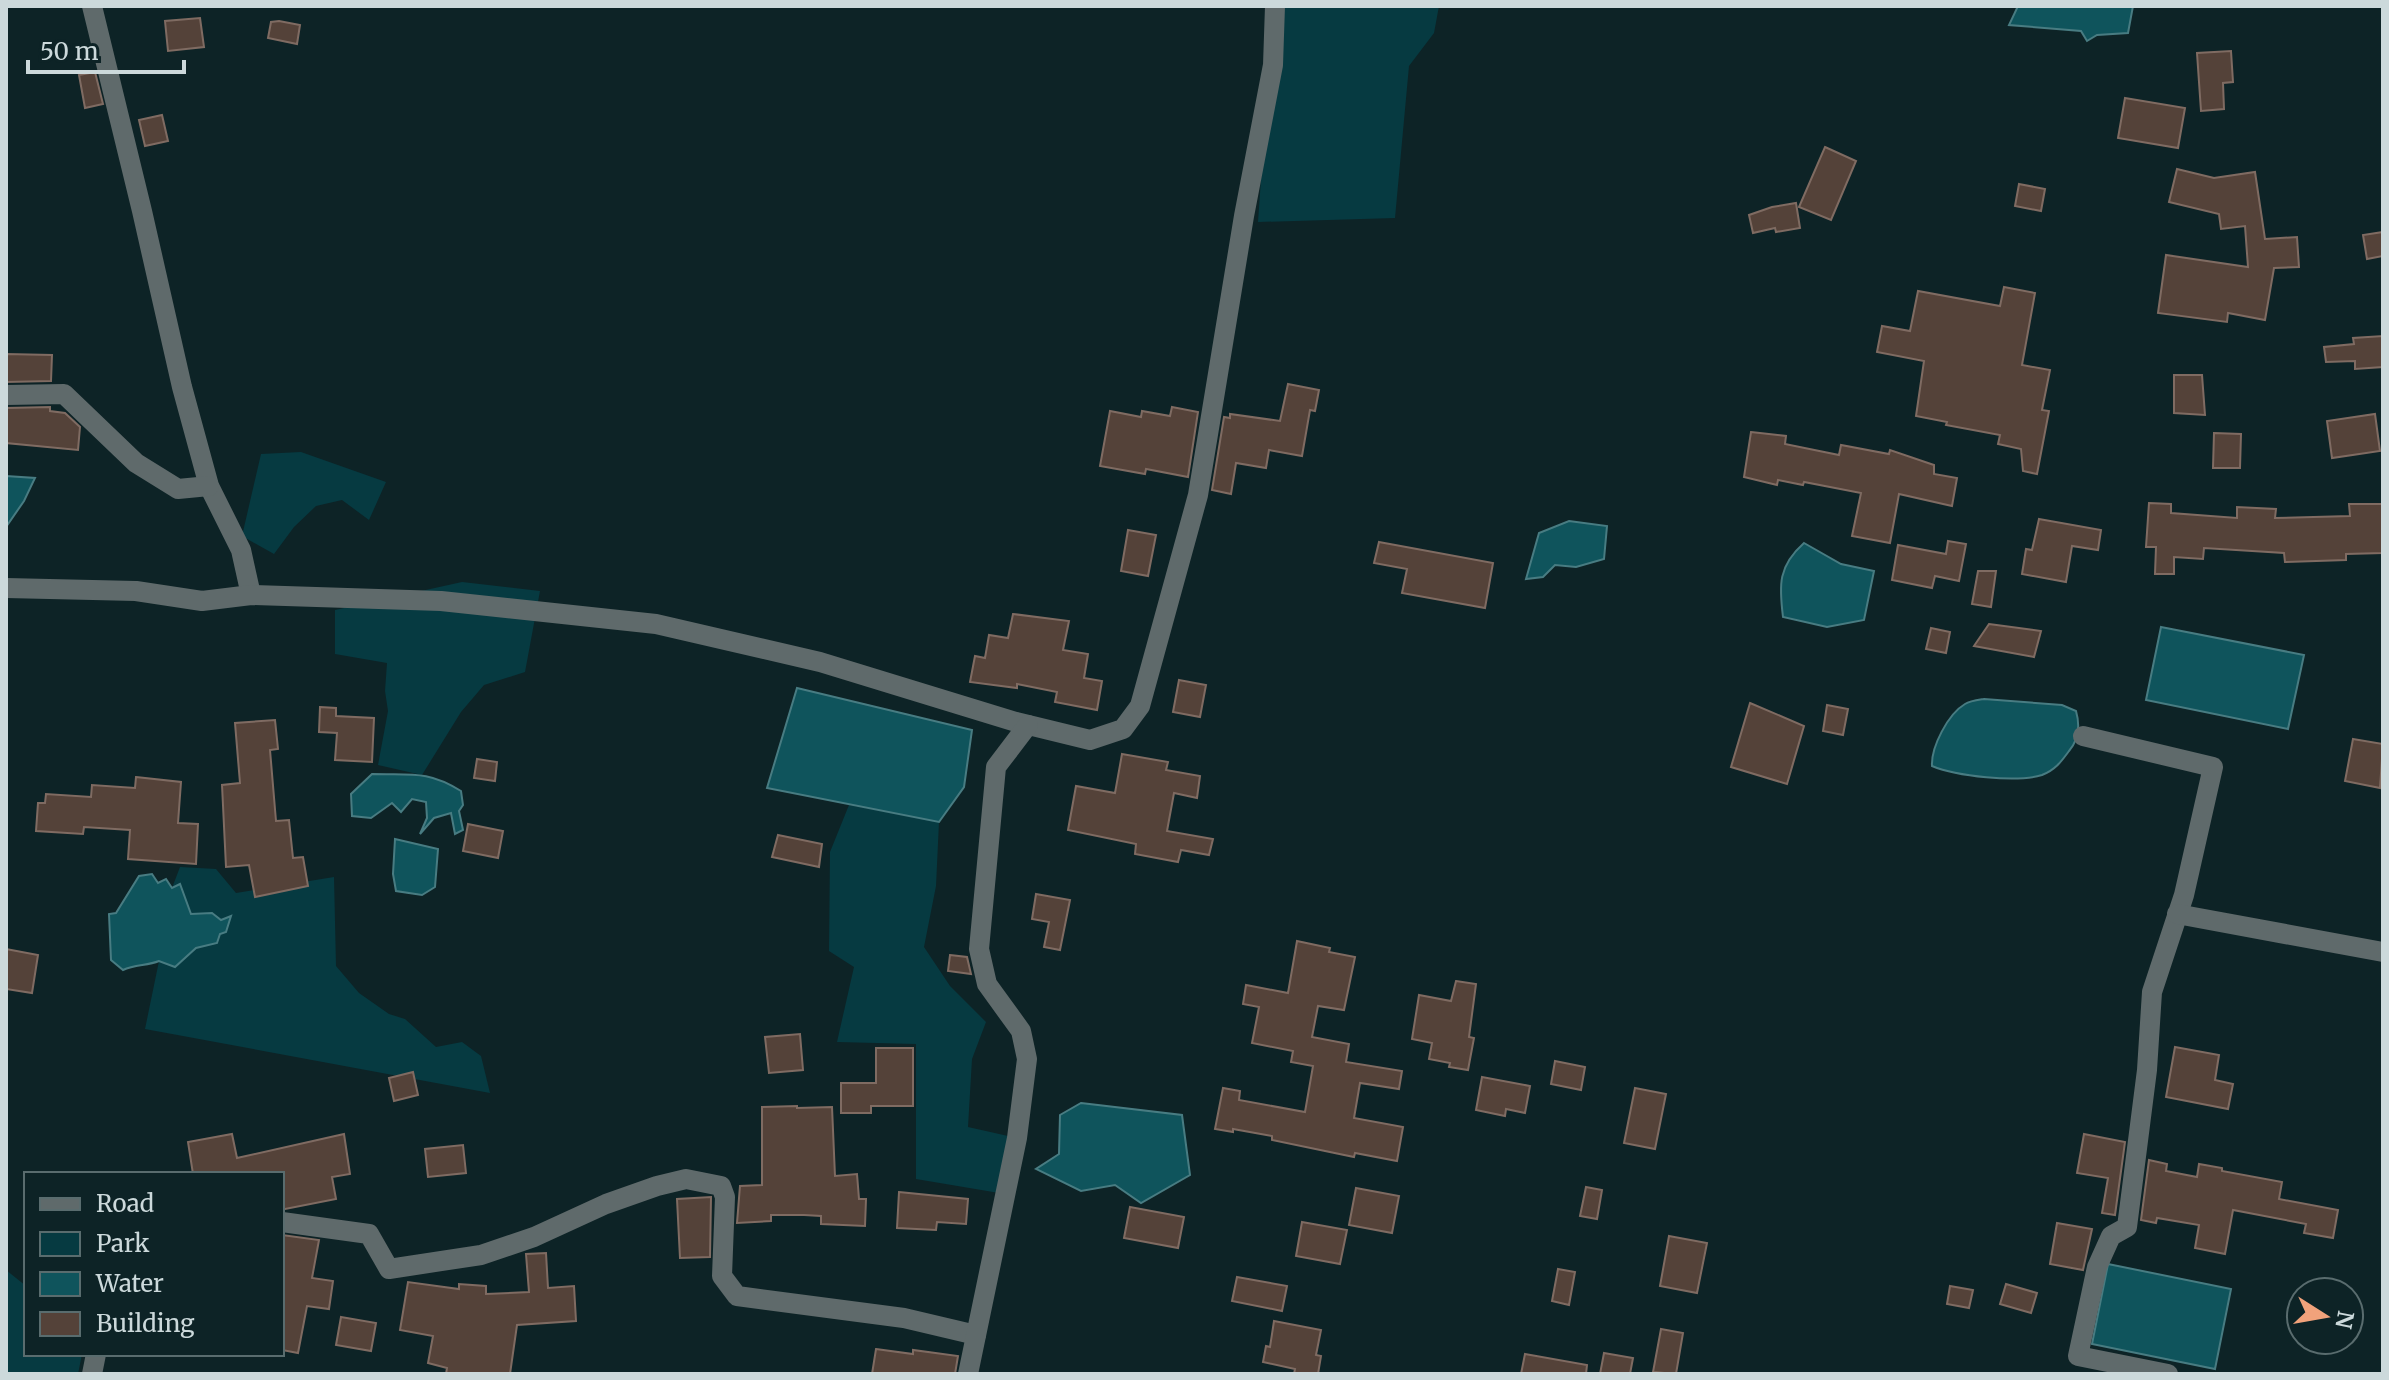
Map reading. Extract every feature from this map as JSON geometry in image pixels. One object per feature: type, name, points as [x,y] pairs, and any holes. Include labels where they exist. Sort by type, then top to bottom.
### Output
[{"type":"street","points":[[92,6],[182,387],[209,486],[241,550],[251,595]]},
{"type":"street","points":[[6,588],[136,591],[202,601],[251,595],[441,601],[656,624],[820,662],[1028,725],[1090,740],[1123,729],[1140,706],[1198,495],[1244,216],[1273,65],[1275,6]]},
{"type":"street","points":[[6,395],[64,394],[136,463],[178,489],[209,486]]},
{"type":"street","points":[[968,1374],[1017,1138],[1027,1059],[1021,1031],[987,984],[979,949],[996,767],[1028,725]]},
{"type":"street","points":[[2083,736],[2213,767],[2177,914],[2152,992],[2147,1070],[2127,1227],[2111,1236],[2097,1267],[2078,1356],[2168,1374]]},
{"type":"street","points":[[2177,914],[2383,952]]},
{"type":"street","points":[[284,1222],[369,1234],[389,1269],[481,1255],[534,1237],[606,1204],[686,1179],[721,1186],[725,1197],[722,1276],[737,1296],[904,1318],[976,1335]]},
{"type":"green space","points":[[1273,6],[1439,6],[1434,33],[1409,66],[1395,218],[1258,222]]},
{"type":"green space","points":[[301,452],[386,482],[369,520],[342,500],[316,506],[294,527],[274,554],[242,536],[261,454]]},
{"type":"green space","points":[[462,582],[540,591],[525,672],[484,685],[461,712],[422,775],[378,765],[388,711],[385,691],[387,663],[335,654],[335,610]]},
{"type":"green space","points":[[849,805],[939,822],[936,886],[924,947],[950,986],[986,1022],[972,1059],[968,1127],[1017,1138],[1005,1194],[916,1179],[916,1044],[837,1042],[854,967],[829,951],[830,852]]},
{"type":"green space","points":[[180,867],[216,869],[236,893],[334,877],[336,966],[359,993],[389,1014],[405,1019],[436,1047],[462,1042],[481,1056],[490,1093],[145,1029],[159,961],[175,967],[196,948],[220,933],[229,916],[221,920],[201,913],[191,914],[172,888]]},
{"type":"green space","points":[[6,1270],[24,1284],[24,1356],[82,1356],[78,1374],[6,1374]]},
{"type":"water","points":[[2018,6],[2133,6],[2128,33],[2097,35],[2087,41],[2081,31],[2009,25]]},
{"type":"water","points":[[6,476],[35,478],[6,527]]},
{"type":"water","points":[[1569,521],[1607,526],[1604,559],[1576,567],[1555,565],[1543,577],[1526,579],[1539,533]]},
{"type":"water","points":[[1804,543],[1841,564],[1874,571],[1864,620],[1827,627],[1783,617],[1782,577],[1789,560]]},
{"type":"water","points":[[2161,627],[2304,655],[2288,729],[2146,700]]},
{"type":"water","points":[[797,688],[972,730],[964,787],[939,822],[767,788]]},
{"type":"water","points":[[1984,699],[2062,705],[2076,711],[2078,727],[2075,742],[2054,768],[2031,777],[1986,777],[1932,766],[1938,741],[1953,715],[1967,703]]},
{"type":"water","points":[[372,774],[428,777],[461,791],[463,805],[459,811],[463,830],[455,834],[451,813],[434,818],[420,834],[427,818],[426,802],[412,799],[401,812],[392,803],[371,818],[352,816],[351,794]]},
{"type":"water","points":[[395,839],[438,849],[435,887],[422,895],[396,891],[393,874]]},
{"type":"water","points":[[152,874],[158,883],[166,879],[172,888],[180,884],[191,914],[212,913],[221,920],[231,916],[226,932],[220,934],[217,943],[196,948],[175,967],[159,961],[123,970],[111,960],[109,914],[116,913],[139,876]]},
{"type":"water","points":[[1081,1103],[1182,1115],[1190,1175],[1141,1203],[1115,1185],[1081,1191],[1036,1169],[1059,1154],[1060,1115]]},
{"type":"water","points":[[2108,1264],[2231,1289],[2215,1369],[2092,1344]]},
{"type":"building","points":[[200,18],[204,47],[168,51],[165,21]]},
{"type":"building","points":[[271,22],[300,25],[297,44],[268,38]]},
{"type":"building","points":[[2231,51],[2233,82],[2223,83],[2224,109],[2201,111],[2197,53]]},
{"type":"building","points":[[95,72],[103,104],[85,108],[79,75]]},
{"type":"building","points":[[2125,98],[2185,108],[2178,148],[2118,138]]},
{"type":"building","points":[[162,115],[168,141],[145,146],[139,120]]},
{"type":"building","points":[[1825,147],[1856,161],[1831,220],[1799,207]]},
{"type":"building","points":[[2177,169],[2214,178],[2255,172],[2265,239],[2297,237],[2299,267],[2274,268],[2265,320],[2228,313],[2227,322],[2158,313],[2166,255],[2248,267],[2245,226],[2221,229],[2219,214],[2169,202]]},
{"type":"building","points":[[2019,184],[2045,189],[2041,211],[2015,206]]},
{"type":"building","points":[[1796,203],[1800,228],[1776,232],[1775,228],[1753,233],[1749,215]]},
{"type":"building","points":[[2383,232],[2383,256],[2367,259],[2363,235]]},
{"type":"building","points":[[2004,287],[2035,293],[2022,365],[2050,370],[2042,410],[2049,411],[2037,474],[2023,471],[2021,449],[1998,444],[2000,435],[1916,416],[1924,361],[1877,352],[1882,326],[1910,331],[1918,291],[2000,306]]},
{"type":"building","points":[[2383,336],[2383,367],[2355,369],[2355,361],[2326,362],[2324,347],[2354,344],[2353,338]]},
{"type":"building","points":[[6,354],[52,355],[51,381],[6,382]]},
{"type":"building","points":[[2174,375],[2202,375],[2205,415],[2174,413]]},
{"type":"building","points":[[1288,384],[1319,390],[1315,411],[1310,410],[1302,456],[1269,450],[1266,468],[1236,463],[1231,494],[1212,490],[1224,417],[1230,418],[1230,414],[1280,421]]},
{"type":"building","points":[[50,407],[50,411],[65,413],[80,427],[78,450],[6,443],[6,408]]},
{"type":"building","points":[[1172,407],[1198,412],[1188,477],[1146,469],[1145,474],[1100,466],[1110,411],[1141,417],[1142,411],[1170,416]]},
{"type":"building","points":[[2375,414],[2380,451],[2332,458],[2327,421]]},
{"type":"building","points":[[1751,432],[1786,436],[1785,444],[1839,455],[1841,445],[1889,454],[1890,450],[1934,465],[1934,474],[1957,478],[1952,506],[1899,494],[1890,543],[1852,536],[1861,493],[1804,482],[1803,485],[1778,480],[1777,485],[1744,477]]},
{"type":"building","points":[[2214,433],[2241,434],[2240,468],[2213,468]]},
{"type":"building","points":[[2149,503],[2171,504],[2171,513],[2237,518],[2237,507],[2276,509],[2275,518],[2350,516],[2349,504],[2382,504],[2383,553],[2346,554],[2346,560],[2285,562],[2284,553],[2204,548],[2203,559],[2174,557],[2174,574],[2155,574],[2156,547],[2146,547]]},
{"type":"building","points":[[2039,519],[2101,530],[2098,550],[2072,546],[2066,582],[2022,574],[2026,549],[2032,550]]},
{"type":"building","points":[[1128,530],[1156,535],[1148,576],[1121,571]]},
{"type":"building","points":[[1948,541],[1966,544],[1959,581],[1935,576],[1932,588],[1892,580],[1898,545],[1946,554]]},
{"type":"building","points":[[1379,542],[1493,563],[1485,608],[1402,593],[1407,569],[1374,563]]},
{"type":"building","points":[[1978,571],[1996,571],[1991,607],[1972,604]]},
{"type":"building","points":[[1013,614],[1069,621],[1063,650],[1088,654],[1084,678],[1102,681],[1097,710],[1055,702],[1057,692],[1017,684],[1017,688],[970,682],[975,656],[985,658],[989,635],[1008,638]]},
{"type":"building","points":[[1989,624],[2041,631],[2034,657],[1974,646]]},
{"type":"building","points":[[1931,628],[1950,632],[1946,653],[1926,649]]},
{"type":"building","points":[[1179,680],[1206,685],[1200,717],[1173,712]]},
{"type":"building","points":[[1750,703],[1804,726],[1787,784],[1731,767]]},
{"type":"building","points":[[1827,705],[1848,709],[1843,735],[1823,731]]},
{"type":"building","points":[[320,707],[336,708],[336,716],[374,718],[372,762],[335,760],[337,733],[319,732]]},
{"type":"building","points":[[275,720],[278,749],[270,750],[276,821],[289,820],[293,858],[303,857],[308,886],[255,897],[249,865],[226,867],[222,785],[240,783],[235,723]]},
{"type":"building","points":[[2353,739],[2383,744],[2380,788],[2345,781]]},
{"type":"building","points":[[1122,754],[1168,762],[1166,770],[1200,776],[1197,798],[1174,793],[1167,831],[1213,839],[1209,855],[1181,850],[1178,862],[1135,854],[1136,844],[1068,830],[1076,786],[1115,793]]},
{"type":"building","points":[[477,759],[497,762],[495,781],[474,778]]},
{"type":"building","points":[[136,777],[181,782],[178,823],[198,824],[196,864],[128,859],[130,830],[84,827],[83,834],[36,831],[38,803],[45,803],[46,794],[91,797],[92,785],[135,788]]},
{"type":"building","points":[[468,824],[503,831],[498,858],[463,851]]},
{"type":"building","points":[[778,835],[822,844],[819,867],[772,857]]},
{"type":"building","points":[[1036,894],[1070,900],[1060,950],[1044,947],[1049,922],[1032,919]]},
{"type":"building","points":[[1297,941],[1355,957],[1344,1010],[1318,1006],[1312,1037],[1349,1044],[1346,1062],[1402,1071],[1399,1089],[1360,1083],[1354,1118],[1403,1127],[1397,1161],[1355,1153],[1354,1157],[1272,1140],[1272,1136],[1215,1129],[1223,1088],[1240,1091],[1239,1100],[1305,1112],[1313,1066],[1291,1062],[1293,1051],[1252,1043],[1259,1007],[1243,1004],[1246,985],[1288,993]]},
{"type":"building","points":[[6,949],[38,955],[32,993],[6,989]]},
{"type":"building","points":[[950,955],[967,957],[971,974],[948,971]]},
{"type":"building","points":[[1456,981],[1476,984],[1469,1037],[1474,1038],[1468,1070],[1429,1059],[1432,1043],[1412,1039],[1419,995],[1451,1001]]},
{"type":"building","points":[[800,1034],[803,1070],[769,1073],[765,1037]]},
{"type":"building","points":[[2175,1047],[2219,1055],[2215,1080],[2233,1084],[2228,1109],[2166,1097]]},
{"type":"building","points":[[876,1048],[913,1048],[913,1106],[871,1106],[871,1113],[841,1113],[841,1083],[876,1083]]},
{"type":"building","points":[[1555,1061],[1585,1067],[1581,1090],[1551,1084]]},
{"type":"building","points":[[413,1072],[418,1095],[394,1101],[389,1078]]},
{"type":"building","points":[[1482,1077],[1530,1086],[1525,1113],[1506,1109],[1505,1116],[1476,1110]]},
{"type":"building","points":[[1635,1088],[1666,1094],[1655,1149],[1624,1143]]},
{"type":"building","points":[[762,1107],[832,1107],[835,1176],[857,1174],[859,1199],[866,1199],[865,1226],[821,1224],[821,1216],[804,1215],[771,1215],[771,1221],[737,1223],[740,1186],[762,1185]]},
{"type":"building","points":[[232,1134],[237,1158],[344,1134],[350,1174],[332,1177],[336,1199],[284,1209],[284,1172],[193,1172],[188,1142]]},
{"type":"building","points":[[2084,1134],[2125,1142],[2115,1215],[2102,1213],[2108,1178],[2077,1173]]},
{"type":"building","points":[[463,1145],[466,1173],[428,1177],[425,1149]]},
{"type":"building","points":[[2149,1160],[2167,1164],[2166,1171],[2197,1177],[2199,1164],[2282,1182],[2279,1199],[2338,1210],[2333,1238],[2304,1233],[2306,1224],[2233,1210],[2225,1254],[2195,1248],[2199,1225],[2157,1218],[2156,1223],[2141,1220]]},
{"type":"building","points":[[1586,1187],[1602,1190],[1597,1219],[1580,1216]]},
{"type":"building","points":[[1356,1188],[1399,1196],[1392,1233],[1349,1225]]},
{"type":"building","points":[[899,1192],[968,1199],[966,1224],[937,1222],[936,1230],[897,1228]]},
{"type":"building","points":[[711,1197],[710,1257],[680,1258],[677,1199]]},
{"type":"building","points":[[1130,1207],[1184,1217],[1178,1248],[1124,1238]]},
{"type":"building","points":[[1302,1222],[1347,1230],[1340,1264],[1296,1256]]},
{"type":"building","points":[[2057,1223],[2092,1229],[2083,1270],[2050,1264]]},
{"type":"building","points":[[284,1235],[319,1240],[312,1278],[333,1281],[329,1309],[307,1306],[298,1353],[284,1350]]},
{"type":"building","points":[[1669,1236],[1707,1243],[1697,1293],[1660,1286]]},
{"type":"building","points":[[546,1253],[548,1288],[574,1286],[576,1321],[517,1325],[510,1374],[446,1374],[447,1368],[428,1363],[433,1336],[400,1330],[408,1282],[459,1289],[459,1284],[486,1286],[486,1294],[529,1292],[526,1254]]},
{"type":"building","points":[[1558,1269],[1575,1272],[1569,1305],[1552,1301]]},
{"type":"building","points":[[1237,1277],[1287,1286],[1282,1311],[1232,1301]]},
{"type":"building","points":[[2006,1284],[2037,1293],[2031,1313],[2000,1304]]},
{"type":"building","points":[[1950,1286],[1973,1290],[1969,1308],[1947,1304]]},
{"type":"building","points":[[341,1317],[376,1323],[371,1351],[336,1345]]},
{"type":"building","points":[[1274,1321],[1321,1330],[1316,1355],[1321,1356],[1318,1374],[1294,1374],[1295,1369],[1263,1362],[1266,1346],[1270,1347]]},
{"type":"building","points":[[1661,1329],[1683,1333],[1676,1374],[1653,1372]]},
{"type":"building","points":[[876,1349],[958,1356],[955,1374],[872,1374]]},
{"type":"building","points":[[1604,1353],[1633,1358],[1630,1374],[1600,1374]]},
{"type":"building","points":[[1525,1354],[1587,1365],[1586,1374],[1521,1374]]}]
